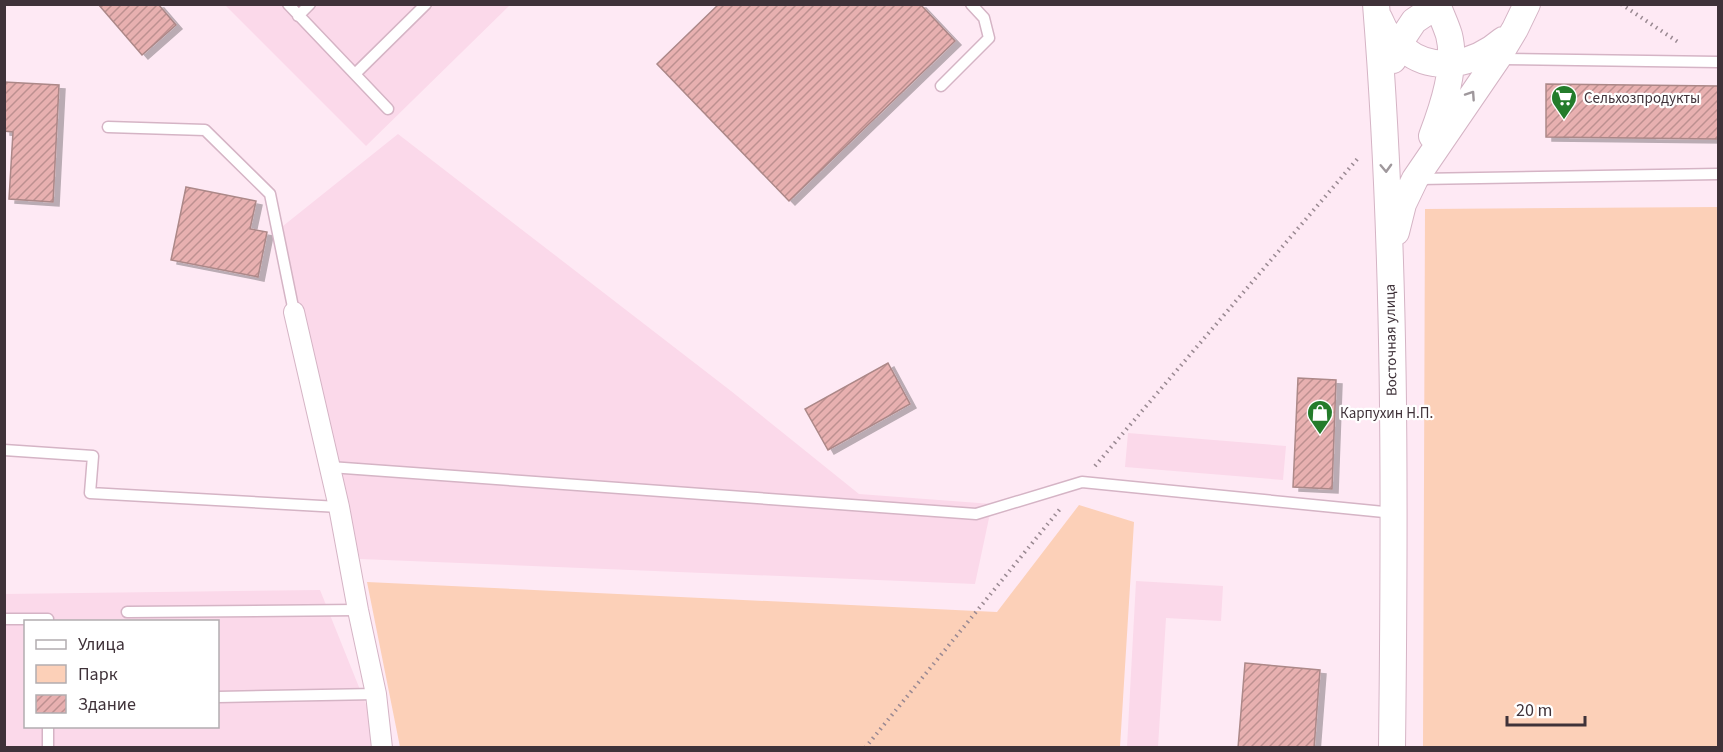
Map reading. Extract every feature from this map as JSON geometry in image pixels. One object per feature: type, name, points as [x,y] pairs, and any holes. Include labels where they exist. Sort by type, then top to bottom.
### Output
[{"type":"street","points":[[1418,173],[1497,59],[1527,4]]},
{"type":"street","points":[[1385,126],[1387,76],[1398,45],[1414,21],[1438,5],[1449,37],[1450,63],[1443,105],[1418,173],[1403,204],[1390,259]]},
{"type":"street","points":[[1377,10],[1389,36],[1398,45],[1415,58],[1433,63],[1472,59],[1490,51],[1515,29]]},
{"type":"street","name":"Восточная улица","points":[[1377,10],[1385,126],[1390,259],[1394,513],[1392,747]]},
{"type":"street","points":[[294,312],[339,507],[376,694],[381,747]]},
{"type":"lane","points":[[288,4],[388,109]]},
{"type":"lane","points":[[298,16],[310,4]]},
{"type":"lane","points":[[355,74],[426,4]]},
{"type":"lane","points":[[941,86],[988,38],[984,18],[971,4]]},
{"type":"lane","points":[[1497,59],[1713,62]]},
{"type":"lane","points":[[108,127],[205,130],[270,194],[294,312]]},
{"type":"lane","points":[[1418,173],[1719,174]]},
{"type":"lane","points":[[4,450],[93,456],[90,493],[339,507]]},
{"type":"lane","points":[[330,467],[976,514],[1082,482],[1394,513]]},
{"type":"lane","points":[[128,612],[358,610]]},
{"type":"lane","points":[[4,619],[48,620]]},
{"type":"lane","points":[[219,697],[376,694]]},
{"type":"lane","points":[[48,728],[48,747]]},
{"type":"path","points":[[1621,4],[1713,62]]},
{"type":"path","points":[[865,747],[1082,482],[1366,149]]},
{"type":"shaded area","points":[[225,5],[510,5],[366,146]]},
{"type":"shaded area","points":[[398,134],[731,391],[859,494],[992,504],[975,584],[360,559],[293,288],[283,226]]},
{"type":"shaded area","points":[[1128,433],[1286,446],[1283,480],[1125,467]]},
{"type":"shaded area","points":[[1136,581],[1223,586],[1221,621],[1166,618],[1158,747],[1127,747]]},
{"type":"shaded area","points":[[320,590],[375,727],[375,747],[5,747],[4,594]]},
{"type":"green space","points":[[1718,207],[1718,747],[1423,747],[1425,209]]},
{"type":"green space","points":[[1079,505],[1134,522],[1120,747],[400,747],[367,582],[997,612]]},
{"type":"building","points":[[98,4],[158,4],[176,25],[142,55]]},
{"type":"building","points":[[719,4],[920,4],[955,41],[789,201],[657,64]]},
{"type":"building","points":[[4,82],[59,85],[53,202],[9,199],[13,132],[4,131]]},
{"type":"building","points":[[1546,84],[1718,86],[1718,139],[1546,137]]},
{"type":"building","points":[[186,187],[256,201],[250,229],[267,232],[258,277],[171,260]]},
{"type":"building","points":[[888,363],[910,404],[828,450],[805,409]]},
{"type":"building","points":[[1298,378],[1336,380],[1332,489],[1293,487]]},
{"type":"building","points":[[1245,663],[1320,670],[1314,748],[1238,748]]},
{"type":"place","name":"Сельхозпродукты","points":[[1564,121]]},
{"type":"place","name":"Карпухин Н.П.","points":[[1320,436]]}]
